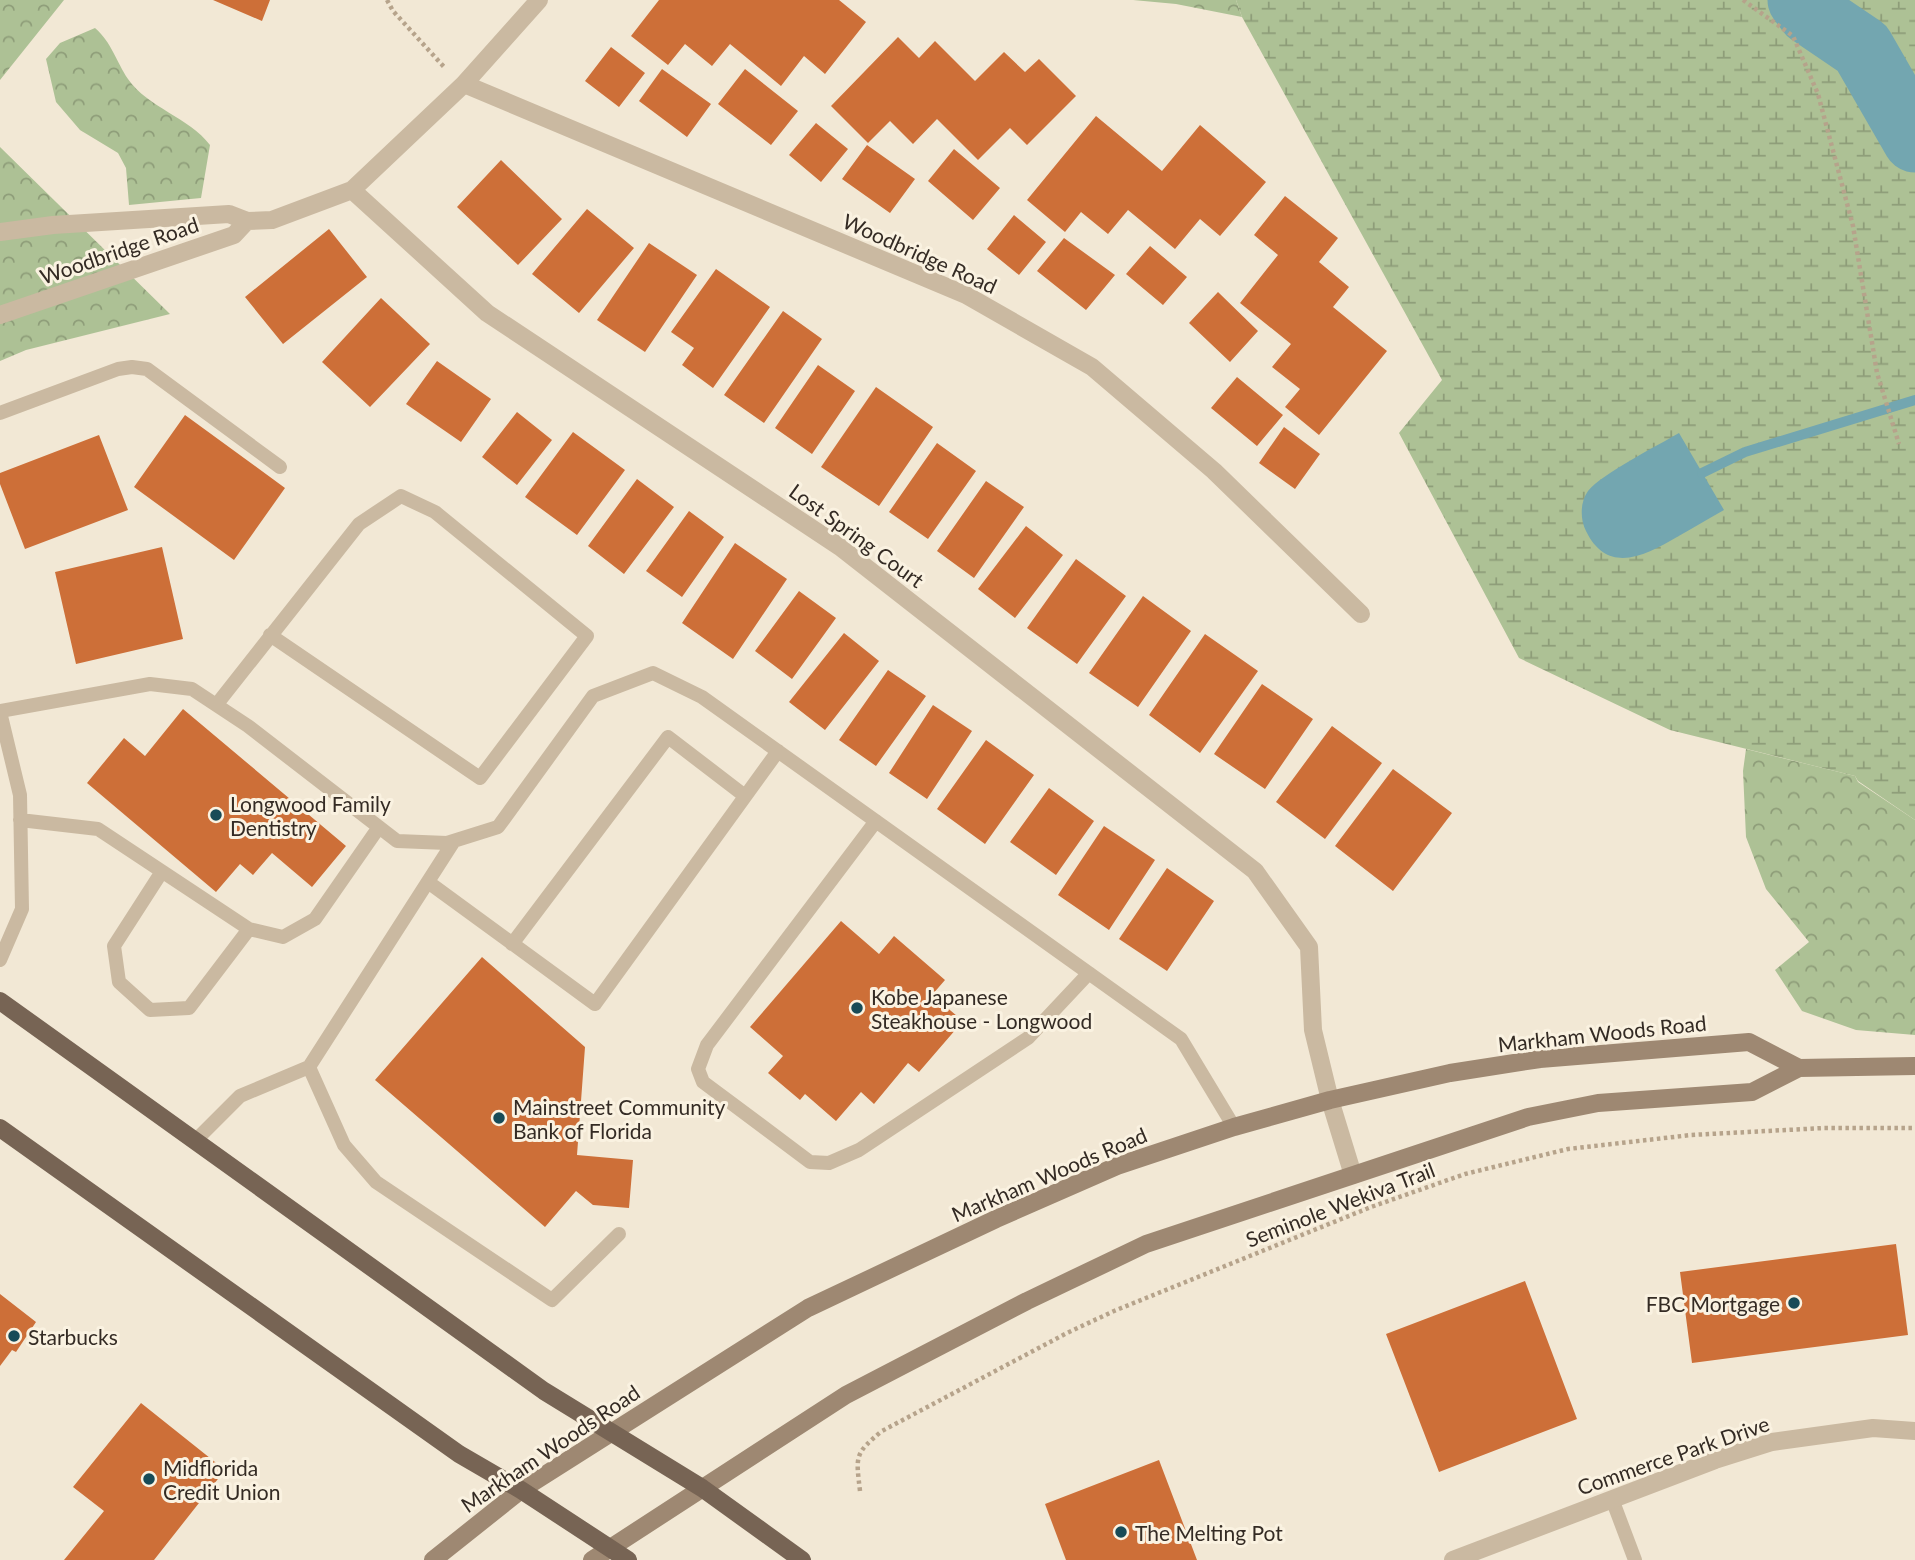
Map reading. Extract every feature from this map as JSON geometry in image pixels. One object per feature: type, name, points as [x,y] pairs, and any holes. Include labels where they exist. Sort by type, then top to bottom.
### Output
[{"type":"main road","points":[[0,1001],[544,1391],[702,1488],[802,1560]]},
{"type":"main road","name":"Markham Woods Road","points":[[433,1560],[521,1490],[807,1307],[1117,1166],[1234,1127],[1330,1100],[1450,1073],[1540,1059],[1749,1042],[1799,1068]]},
{"type":"main road","name":"Markham Woods Road","points":[[592,1560],[846,1395],[1027,1301],[1146,1244],[1528,1117],[1598,1103],[1752,1092],[1799,1068],[1915,1066]]},
{"type":"main road","points":[[0,1128],[459,1454],[521,1490],[628,1560]]},
{"type":"street","name":"Woodbridge Road","points":[[0,232],[53,225],[229,214],[247,221],[272,220],[352,190],[464,84],[540,0]]},
{"type":"street","name":"Woodbridge Road","points":[[464,84],[966,295],[1092,367],[1213,471],[1360,614]]},
{"type":"street","name":"Lost Spring Court","points":[[352,190],[487,313],[841,547],[1255,870],[1309,947],[1313,1030],[1330,1100]]},
{"type":"street","name":"Woodbridge Road","points":[[0,315],[234,235],[247,221]]},
{"type":"street","points":[[1330,1100],[1353,1175]]},
{"type":"street","name":"Commerce Park Drive","points":[[1453,1560],[1715,1460],[1772,1441],[1873,1428],[1915,1431]]},
{"type":"lane","points":[[0,413],[118,369],[147,369],[280,467]]},
{"type":"lane","points":[[217,704],[270,635],[359,524],[401,496],[435,512],[587,636],[480,778],[270,635]]},
{"type":"lane","points":[[0,960],[22,909],[20,795],[0,712],[150,684],[192,689],[217,704],[397,841],[447,843],[498,827],[593,696],[653,673],[702,697],[1181,1039],[1234,1127]]},
{"type":"lane","points":[[512,944],[667,737],[746,796]]},
{"type":"lane","points":[[428,882],[595,1004],[778,751]]},
{"type":"lane","points":[[20,820],[98,829],[249,929],[283,937],[315,919],[379,827]]},
{"type":"lane","points":[[876,821],[707,1045],[698,1069],[703,1082],[810,1162],[829,1163],[859,1150],[1028,1038],[1089,973]]},
{"type":"lane","points":[[195,1140],[240,1096],[309,1067],[454,841]]},
{"type":"lane","points":[[161,873],[114,946],[119,982],[150,1010],[189,1009],[249,929]]},
{"type":"lane","points":[[309,1067],[344,1145],[376,1182],[552,1300],[619,1234]]},
{"type":"lane","points":[[1612,1499],[1635,1560]]},
{"type":"path","points":[[387,0],[418,40],[451,75],[464,84]]},
{"type":"path","points":[[1743,0],[1793,36],[1818,94],[1853,226],[1877,373],[1899,444]]},
{"type":"path","name":"Seminole Wekiva Trail","points":[[860,1491],[856,1462],[863,1447],[882,1431],[1067,1332],[1371,1207],[1465,1174],[1568,1149],[1691,1135],[1825,1128],[1915,1128]]},
{"type":"green space","points":[[0,0],[64,0],[0,80]]},
{"type":"green space","points":[[1133,0],[1236,0],[1242,17],[1176,4]]},
{"type":"green space","points":[[1236,0],[1915,0],[1915,820],[1858,781],[1855,776],[1670,730],[1519,658],[1399,433],[1442,380],[1242,17]]},
{"type":"green space","points":[[95,28],[106,40],[136,89],[191,127],[210,145],[201,198],[129,205],[126,168],[118,153],[80,130],[56,102],[46,59],[60,43]]},
{"type":"green space","points":[[0,147],[170,314],[26,350],[0,361]]},
{"type":"green space","points":[[1746,749],[1855,776],[1858,782],[1915,820],[1915,1035],[1856,1030],[1802,1011],[1775,970],[1809,942],[1766,889],[1746,837],[1743,771]]},
{"type":"water","points":[[1679,433],[1724,510],[1665,544],[1640,555],[1628,558],[1605,553],[1595,545],[1584,526],[1582,505],[1585,495],[1595,484],[1618,468]]},
{"type":"building","points":[[213,0],[270,0],[262,21]]},
{"type":"building","points":[[659,0],[839,0],[866,22],[825,74],[804,56],[781,86],[730,44],[712,66],[685,44],[668,65],[631,36]]},
{"type":"building","points":[[898,37],[919,58],[935,41],[975,81],[1004,52],[1025,72],[1039,59],[1076,96],[1027,145],[1010,128],[978,160],[937,119],[913,144],[890,121],[868,143],[831,106]]},
{"type":"building","points":[[611,47],[645,73],[619,107],[585,81]]},
{"type":"building","points":[[662,69],[711,104],[687,137],[639,101]]},
{"type":"building","points":[[745,69],[798,111],[771,145],[718,104]]},
{"type":"building","points":[[1096,116],[1162,171],[1200,125],[1266,182],[1220,236],[1200,219],[1175,249],[1128,210],[1108,234],[1081,212],[1065,232],[1027,200]]},
{"type":"building","points":[[816,123],[848,149],[821,182],[789,155]]},
{"type":"building","points":[[867,145],[915,179],[890,213],[842,179]]},
{"type":"building","points":[[954,149],[1000,188],[973,220],[928,181]]},
{"type":"building","points":[[501,160],[562,219],[518,265],[457,207]]},
{"type":"building","points":[[1285,196],[1338,238],[1319,262],[1349,287],[1333,307],[1387,351],[1319,435],[1285,407],[1300,389],[1272,367],[1291,344],[1240,303],[1278,255],[1254,235]]},
{"type":"building","points":[[587,209],[634,248],[579,313],[532,274]]},
{"type":"building","points":[[1014,215],[1046,242],[1019,275],[987,249]]},
{"type":"building","points":[[329,229],[367,277],[283,344],[245,297]]},
{"type":"building","points":[[1064,238],[1115,275],[1086,310],[1037,271]]},
{"type":"building","points":[[649,243],[697,275],[645,352],[597,320]]},
{"type":"building","points":[[1150,246],[1187,277],[1163,305],[1126,274]]},
{"type":"building","points":[[716,269],[770,307],[713,388],[682,365],[694,348],[671,332]]},
{"type":"building","points":[[1218,292],[1258,331],[1230,362],[1189,323]]},
{"type":"building","points":[[381,298],[430,344],[370,407],[322,362]]},
{"type":"building","points":[[783,311],[822,339],[764,423],[724,395]]},
{"type":"building","points":[[437,361],[491,399],[461,442],[406,404]]},
{"type":"building","points":[[818,365],[855,391],[812,454],[775,428]]},
{"type":"building","points":[[1237,377],[1283,415],[1257,446],[1211,408]]},
{"type":"building","points":[[876,387],[933,427],[879,506],[821,467]]},
{"type":"building","points":[[517,412],[552,440],[517,485],[482,457]]},
{"type":"building","points":[[185,415],[285,488],[234,560],[134,487]]},
{"type":"building","points":[[1284,427],[1320,454],[1295,489],[1259,463]]},
{"type":"building","points":[[573,432],[625,470],[577,535],[525,497]]},
{"type":"building","points":[[99,435],[128,510],[25,549],[0,484],[0,473]]},
{"type":"building","points":[[937,443],[976,471],[928,539],[889,512]]},
{"type":"building","points":[[637,479],[674,507],[624,574],[588,546]]},
{"type":"building","points":[[986,481],[1024,507],[974,578],[937,551]]},
{"type":"building","points":[[689,511],[724,537],[682,597],[646,571]]},
{"type":"building","points":[[1026,526],[1063,555],[1015,618],[978,589]]},
{"type":"building","points":[[735,543],[787,579],[733,659],[682,623]]},
{"type":"building","points":[[162,547],[183,639],[76,664],[55,572]]},
{"type":"building","points":[[1076,559],[1126,596],[1077,664],[1027,628]]},
{"type":"building","points":[[799,591],[836,618],[792,679],[755,651]]},
{"type":"building","points":[[1143,596],[1191,631],[1138,707],[1089,673]]},
{"type":"building","points":[[844,633],[879,661],[825,730],[789,702]]},
{"type":"building","points":[[1205,634],[1258,671],[1200,753],[1149,715]]},
{"type":"building","points":[[888,670],[926,696],[876,766],[839,740]]},
{"type":"building","points":[[1262,684],[1313,719],[1265,789],[1214,754]]},
{"type":"building","points":[[933,705],[972,731],[927,799],[889,773]]},
{"type":"building","name":"Longwood Family Dentistry","points":[[183,709],[346,846],[312,887],[272,853],[253,875],[240,864],[216,892],[87,783],[124,738],[145,756]]},
{"type":"building","points":[[1332,726],[1382,763],[1325,839],[1276,802]]},
{"type":"building","points":[[986,740],[1034,775],[985,844],[937,809]]},
{"type":"building","points":[[1393,769],[1452,813],[1393,891],[1335,846]]},
{"type":"building","points":[[1049,788],[1094,821],[1056,875],[1010,842]]},
{"type":"building","points":[[1104,826],[1155,860],[1109,930],[1058,895]]},
{"type":"building","points":[[1167,868],[1214,901],[1167,971],[1119,939]]},
{"type":"building","name":"Kobe Japanese Steakhouse - Longwood","points":[[841,921],[879,954],[894,936],[945,980],[932,995],[963,1021],[919,1072],[908,1063],[874,1104],[861,1092],[836,1121],[805,1094],[800,1100],[768,1073],[783,1056],[750,1027]]},
{"type":"building","name":"Mainstreet Community Bank of Florida","points":[[482,957],[585,1047],[577,1155],[633,1160],[629,1208],[593,1205],[576,1191],[545,1227],[375,1080]]},
{"type":"building","name":"FBC Mortgage","points":[[1896,1244],[1908,1335],[1692,1363],[1680,1272]]},
{"type":"building","points":[[1525,1281],[1577,1419],[1439,1472],[1386,1334]]},
{"type":"building","name":"Starbucks","points":[[0,1294],[36,1322],[16,1352],[12,1350],[0,1366]]},
{"type":"building","name":"Midflorida Credit Union","points":[[141,1403],[225,1470],[154,1560],[64,1560],[104,1511],[73,1487]]},
{"type":"building","name":"The Melting Pot","points":[[1159,1460],[1197,1560],[1066,1560],[1045,1504]]},
{"type":"waterway","points":[[1800,0],[1809,12],[1862,48],[1915,140]]},
{"type":"waterway","points":[[1702,473],[1745,452],[1915,400]]},
{"type":"place","name":"Longwood Family Dentistry","points":[[216,815]]},
{"type":"place","name":"Kobe Japanese Steakhouse - Longwood","points":[[857,1008]]},
{"type":"place","name":"Mainstreet Community Bank of Florida","points":[[499,1118]]},
{"type":"place","name":"FBC Mortgage","points":[[1794,1303]]},
{"type":"place","name":"Starbucks","points":[[14,1336]]},
{"type":"place","name":"Midflorida Credit Union","points":[[149,1479]]},
{"type":"place","name":"The Melting Pot","points":[[1121,1532]]}]
